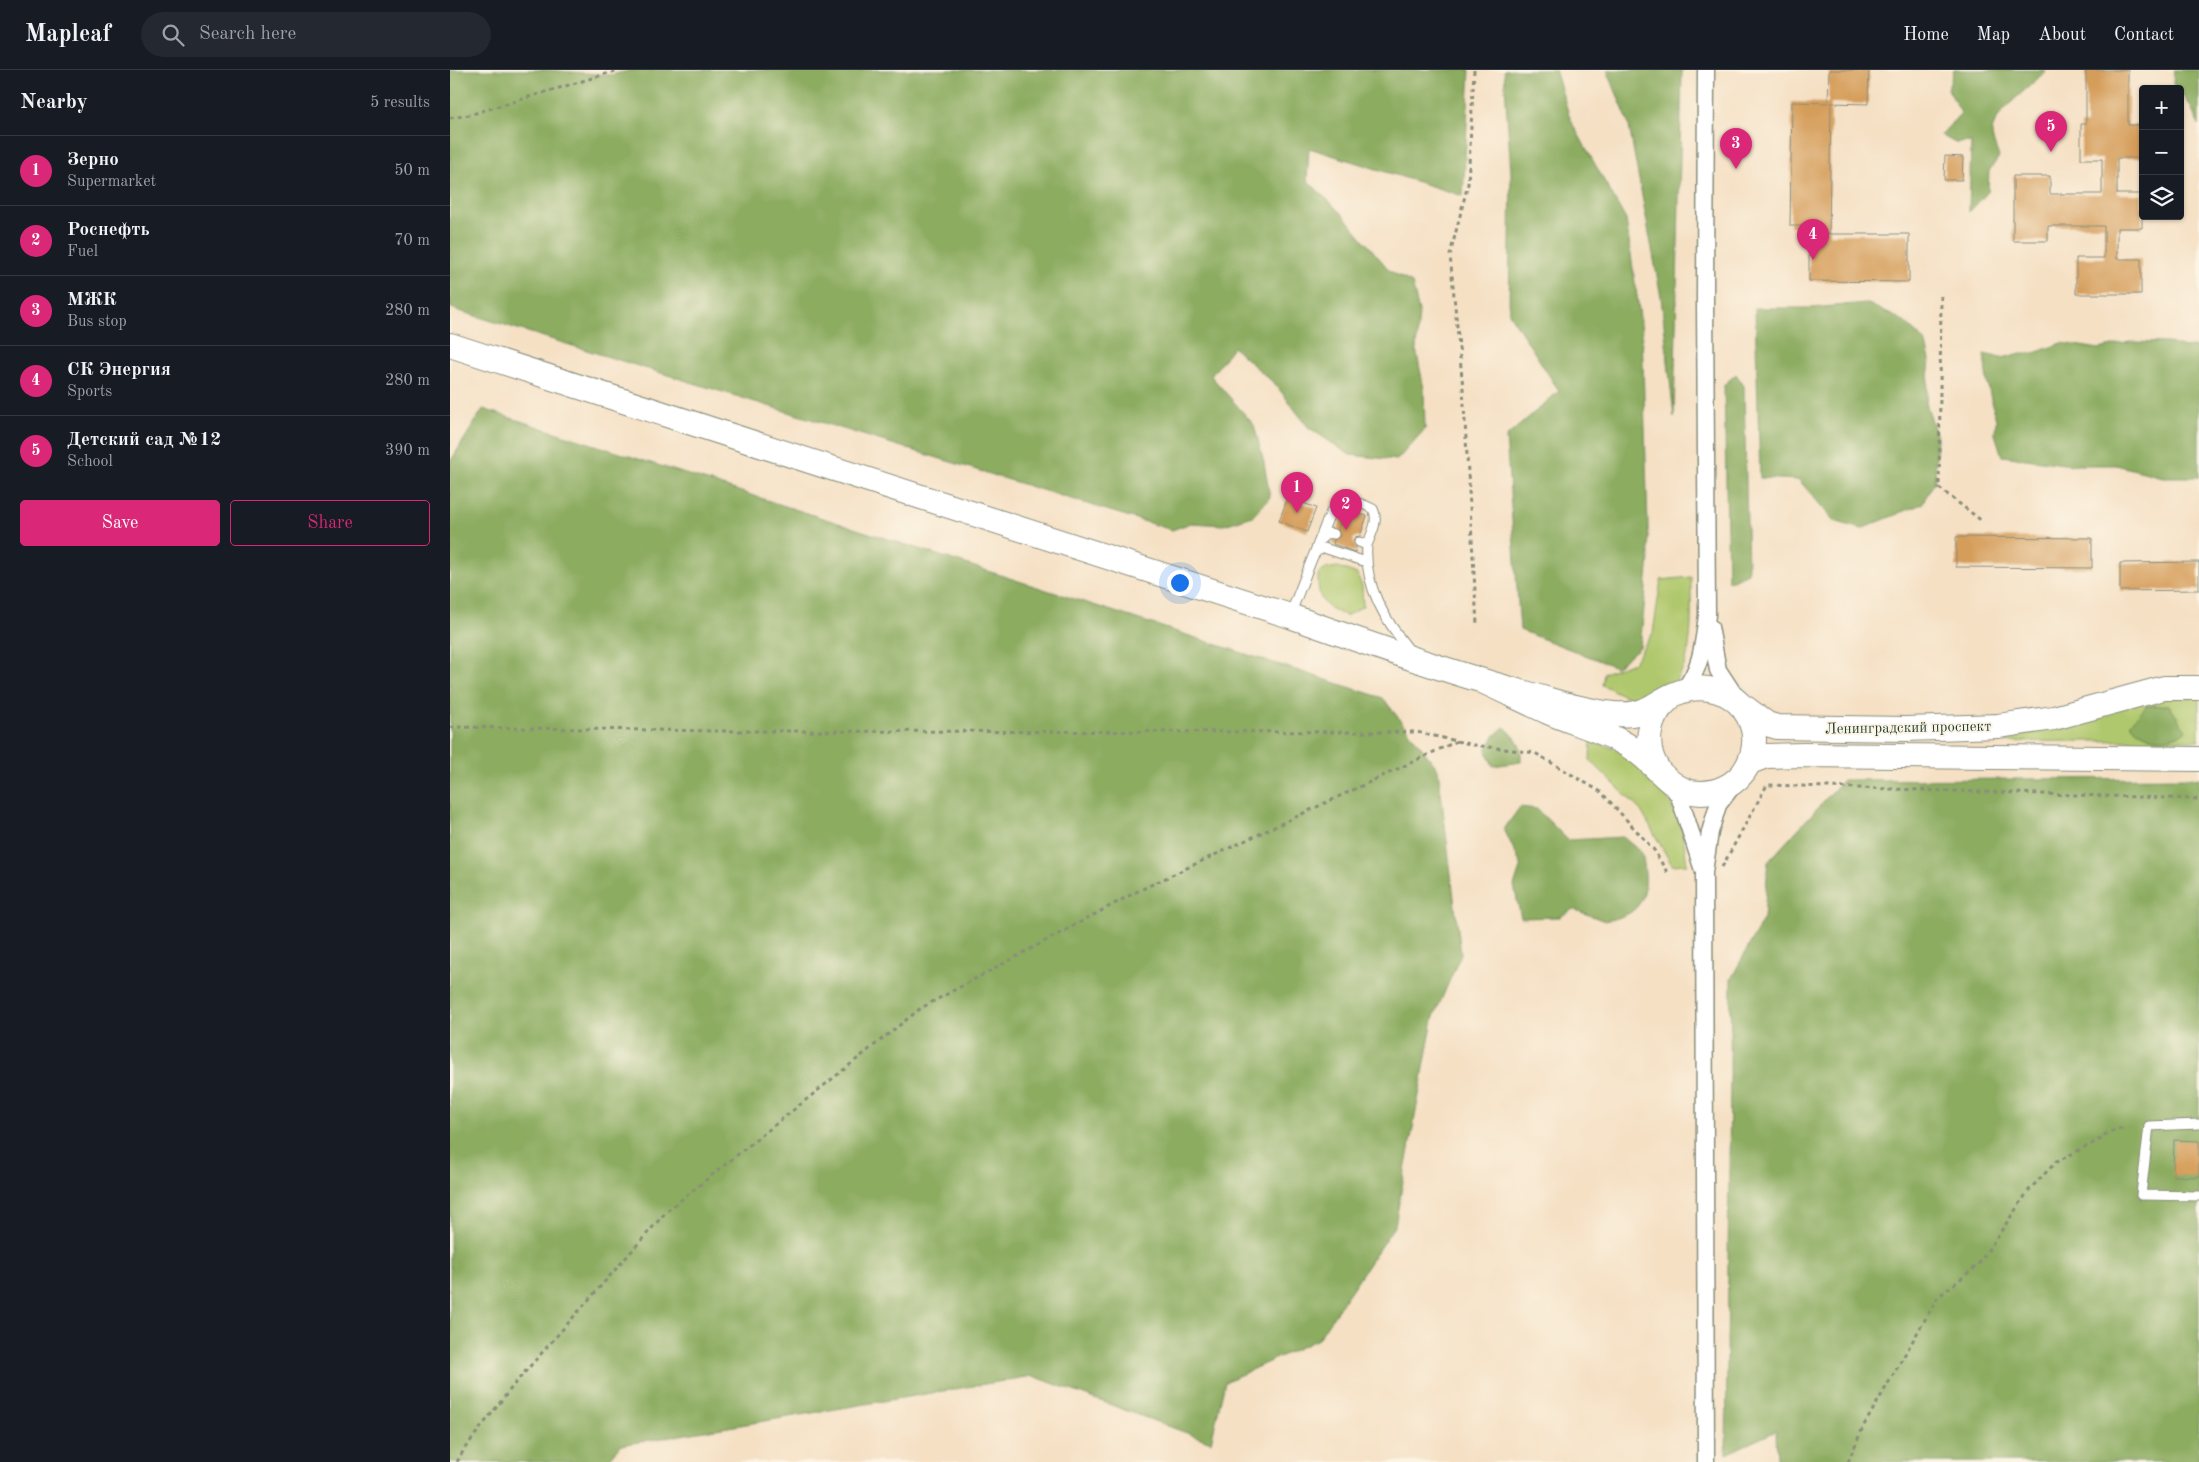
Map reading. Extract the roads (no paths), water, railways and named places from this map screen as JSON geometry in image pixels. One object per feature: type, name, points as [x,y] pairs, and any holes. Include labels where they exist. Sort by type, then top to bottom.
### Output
[{"type":"main road","points":[[450,345],[1290,616],[1418,661],[1593,712],[1622,715],[1644,711],[1683,691],[1698,688],[1714,689],[1728,695],[1740,704],[1753,728],[1754,745],[1745,769],[1725,788],[1706,793],[1697,793],[1679,788],[1642,755],[1618,738],[1549,713],[1482,681]]},
{"type":"main road","name":"Ленинградский проспект","points":[[1740,704],[1767,724],[1777,727],[1955,728],[1998,726],[2054,718],[2164,688],[2199,688]]},
{"type":"main road","points":[[1664,776],[1651,755],[1649,740],[1651,725],[1662,705],[1683,691]]},
{"type":"main road","name":"Ленинградский проспект","points":[[1745,769],[1766,756],[1804,755],[2199,759]]},
{"type":"street","points":[[1683,691],[1694,678],[1699,663],[1707,616],[1706,70]]},
{"type":"street","points":[[1707,616],[1718,670],[1740,704]]},
{"type":"street","points":[[1706,1462],[1704,872],[1710,832],[1718,805],[1745,769]]},
{"type":"street","points":[[1664,776],[1680,796],[1704,872]]},
{"type":"lane","points":[[1290,616],[1319,541],[1324,531],[1335,520],[1338,502],[1351,500],[1372,509],[1375,514],[1367,535],[1366,562],[1381,611],[1391,628],[1418,661]]},
{"type":"lane","points":[[1319,541],[1328,534],[1334,534]]},
{"type":"lane","points":[[1314,555],[1317,551],[1324,548],[1366,562]]},
{"type":"lane","points":[[2199,1124],[2149,1126],[2141,1195],[2199,1196]]},
{"type":"place","name":"Детский сад №12","points":[[2051,152]]},
{"type":"place","name":"МЖК","points":[[1736,169]]},
{"type":"place","name":"СК Энергия","points":[[1813,260]]},
{"type":"place","name":"Зерно","points":[[1297,513]]},
{"type":"place","name":"Роснефть","points":[[1346,530]]}]
